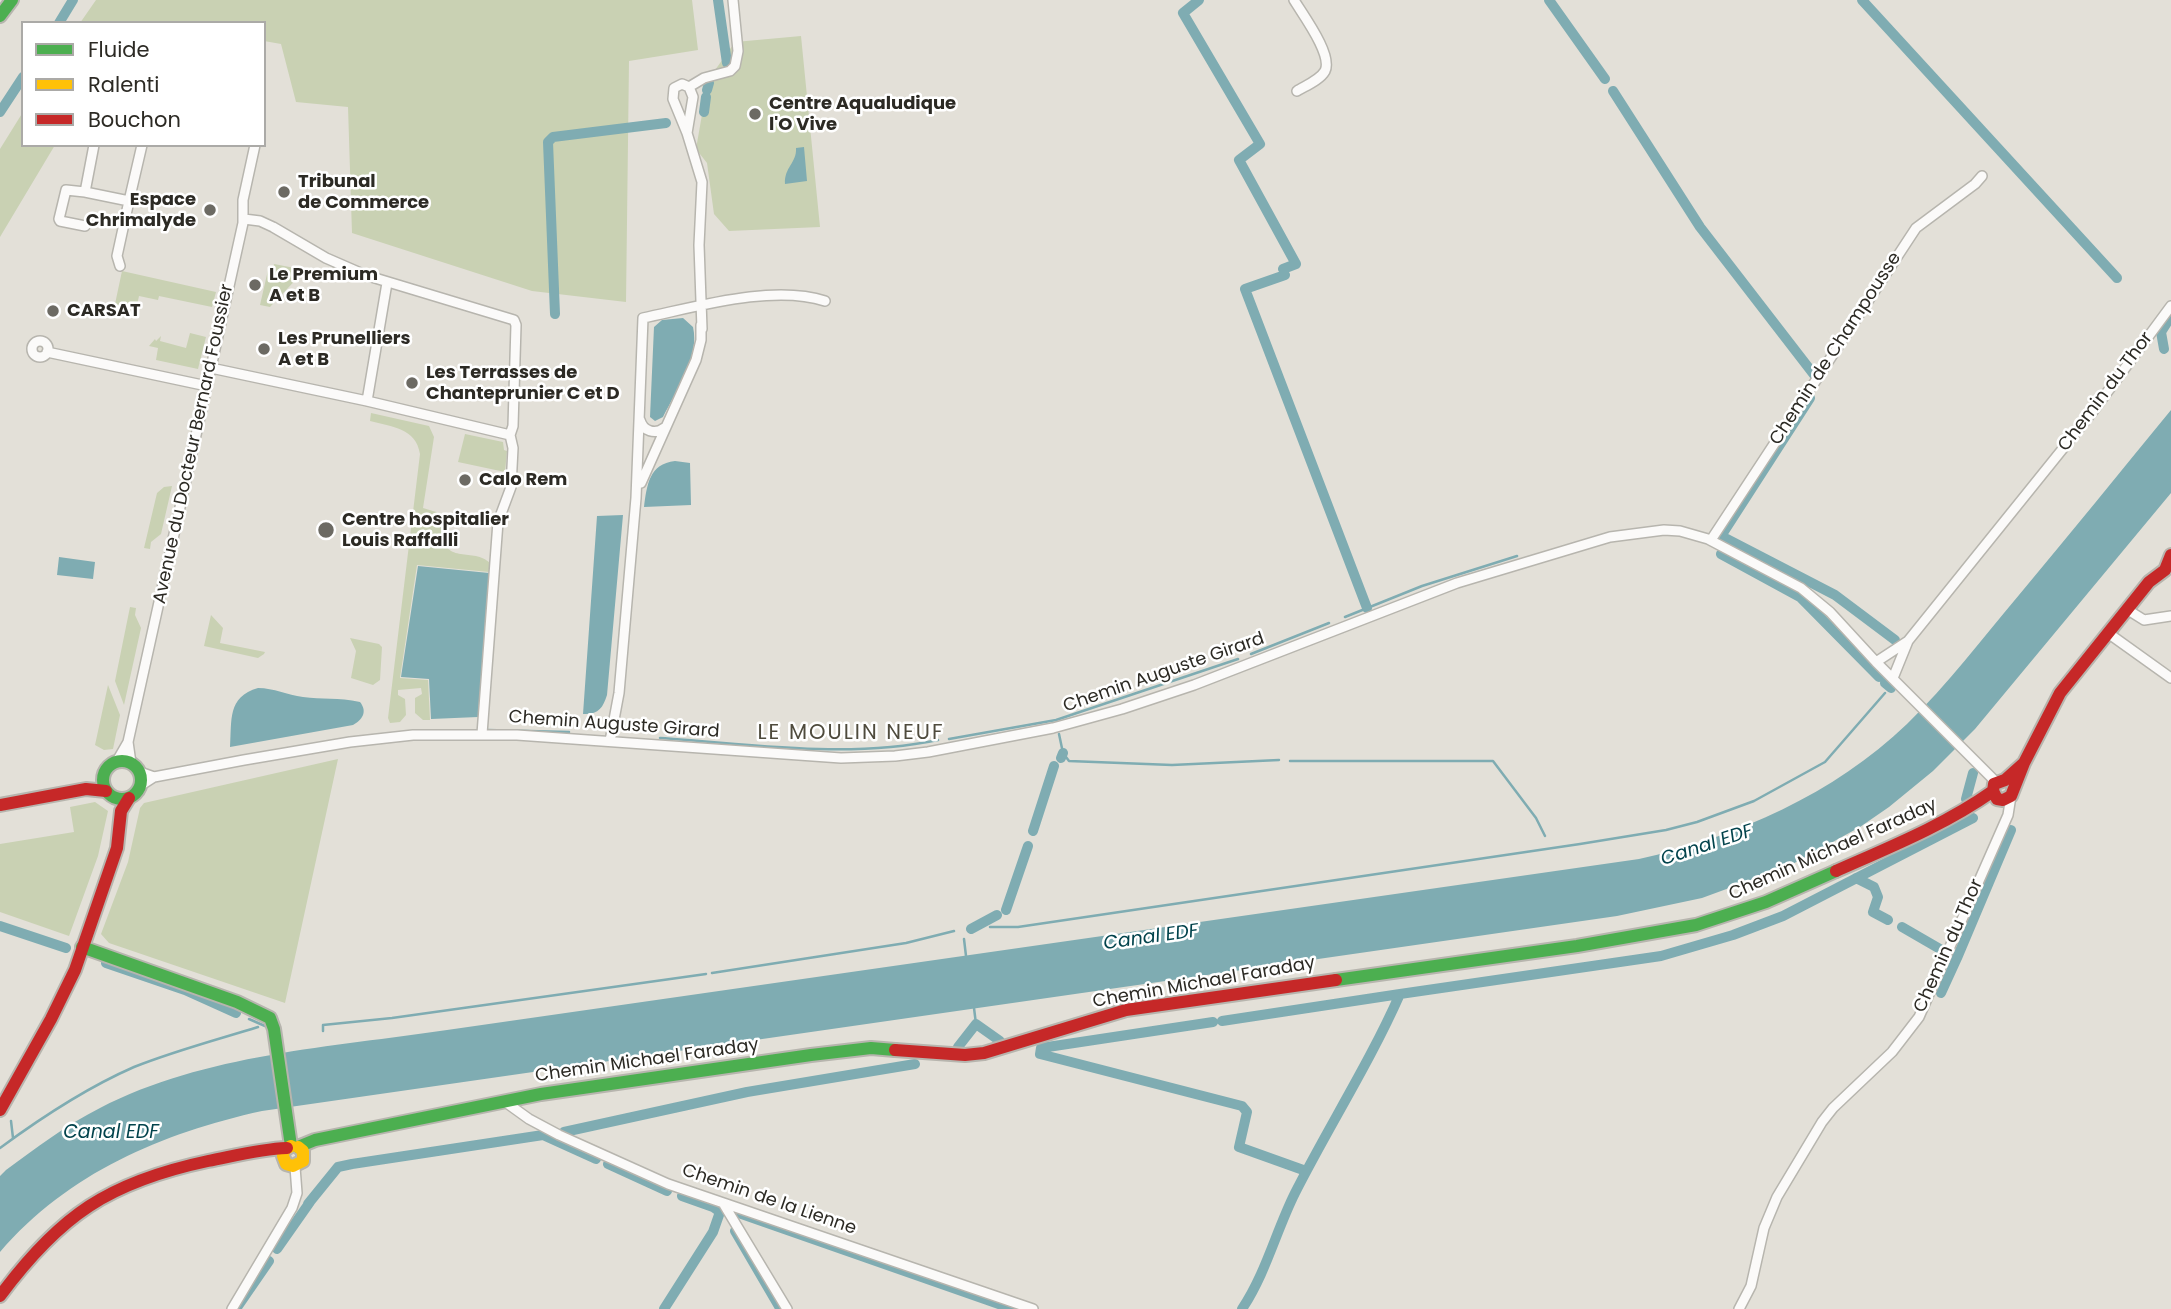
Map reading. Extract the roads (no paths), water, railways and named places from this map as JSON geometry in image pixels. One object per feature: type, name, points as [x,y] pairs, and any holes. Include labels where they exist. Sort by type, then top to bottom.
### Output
[{"type":"main road","points":[[0,16],[12,0]]},
{"type":"main road","points":[[2003,791],[2024,763],[2056,699],[2147,584],[2165,570],[2171,555]]},
{"type":"main road","points":[[0,1110],[64,995],[117,848],[121,811],[129,798],[137,774],[117,761],[107,767],[103,776],[86,789]]},
{"type":"main road","points":[[103,776],[109,794],[121,811]]},
{"type":"main road","points":[[0,805],[86,789],[129,798]]},
{"type":"main road","name":"Chemin Michael Faraday","points":[[293,1154],[349,1134],[504,1101],[856,1049],[889,1048],[976,1055],[993,1052],[1081,1022],[1148,1006],[1654,934],[1705,922],[1766,902],[1905,841],[2003,791]]},
{"type":"main road","points":[[0,1296],[42,1242],[67,1219],[99,1197],[123,1185],[154,1173],[270,1148],[293,1154],[272,1020],[237,1002],[82,947]]},
{"type":"street","points":[[636,498],[664,427],[696,360],[702,329],[699,245],[702,183],[673,94],[677,86],[689,87],[704,78],[730,71],[735,66],[738,51],[733,0]]},
{"type":"street","points":[[1294,0],[1323,50],[1326,63],[1321,75],[1297,91]]},
{"type":"street","points":[[687,133],[693,97],[689,87]]},
{"type":"street","points":[[85,192],[94,147]]},
{"type":"street","points":[[120,265],[117,256],[142,147]]},
{"type":"street","name":"Avenue du Docteur Bernard Foussier","points":[[117,761],[128,742],[244,219],[242,203],[255,147]]},
{"type":"street","name":"Chemin de Champousse","points":[[1711,540],[1916,228],[1982,176]]},
{"type":"street","points":[[85,226],[61,222],[59,219],[66,190],[130,201]]},
{"type":"street","points":[[244,219],[260,221],[326,258],[387,283],[515,321],[513,426],[510,435],[513,448],[511,487],[498,522],[482,734]]},
{"type":"street","points":[[367,401],[387,283]]},
{"type":"street","points":[[610,741],[619,694],[636,498],[643,318],[701,306],[786,294],[806,295],[825,301]]},
{"type":"street","name":"Chemin du Thor","points":[[1893,678],[1908,641],[2094,410],[2171,306]]},
{"type":"street","points":[[680,311],[696,315],[702,329]]},
{"type":"street","points":[[32,341],[35,356],[41,357],[47,352],[207,386]]},
{"type":"street","points":[[211,368],[510,435]]},
{"type":"street","points":[[639,418],[641,426],[648,431],[659,431],[664,427]]},
{"type":"street","name":"Chemin Auguste Girard","points":[[137,774],[155,777],[369,740],[413,735],[482,734],[841,758],[895,756],[990,741],[1053,729],[1205,681],[1457,583],[1588,543],[1629,533],[1664,530],[1711,540],[1801,588],[1830,612],[1876,662]]},
{"type":"street","points":[[2128,610],[2144,620],[2171,616]]},
{"type":"street","points":[[2108,633],[2171,678]]},
{"type":"street","name":"Chemin du Thor","points":[[1876,662],[1908,641]]},
{"type":"street","points":[[1876,662],[2003,791]]},
{"type":"street","name":"Avenue du Docteur Bernard Foussier","points":[[128,742],[137,774]]},
{"type":"street","name":"Chemin du Thor","points":[[1739,1309],[1751,1286],[1764,1228],[1773,1203],[1822,1122],[1833,1108],[1892,1052],[1915,1023],[1927,1000],[2003,824],[2003,791]]},
{"type":"street","name":"Chemin de la Lienne","points":[[504,1101],[529,1119],[668,1184],[1033,1309]]},
{"type":"street","points":[[232,1309],[292,1208],[297,1193],[293,1154]]},
{"type":"street","points":[[723,1203],[787,1309]]},
{"type":"water","points":[[804,147],[807,181],[785,184],[786,173],[795,158],[796,148]]},
{"type":"water","points":[[683,318],[693,327],[690,362],[663,417],[655,421],[650,417],[654,327],[662,320]]},
{"type":"water","name":"Canal EDF","points":[[2171,410],[2171,493],[1975,729],[1933,771],[1889,807],[1860,827],[1789,866],[1702,898],[1617,916],[262,1111],[188,1131],[119,1160],[86,1178],[56,1200],[27,1224],[0,1252],[0,1176],[6,1170],[63,1129],[100,1108],[182,1075],[225,1064],[315,1048],[1639,859],[1676,850],[1748,825],[1816,792],[1848,772],[1907,724],[1965,661]]},
{"type":"water","points":[[666,463],[690,463],[691,505],[644,507],[648,484],[655,471]]},
{"type":"water","points":[[623,515],[607,695],[599,710],[583,714],[597,516]]},
{"type":"water","points":[[59,557],[95,562],[93,579],[57,575]]},
{"type":"water","points":[[418,566],[489,573],[478,717],[431,719],[429,679],[401,677]]},
{"type":"water","points":[[258,688],[303,697],[360,702],[364,712],[353,725],[230,747],[236,704],[241,697]]},
{"type":"waterway","points":[[60,21],[73,0]]},
{"type":"waterway","points":[[718,0],[727,63]]},
{"type":"waterway","points":[[1199,0],[1183,13],[1260,144],[1239,160],[1296,264],[1283,269]]},
{"type":"waterway","points":[[1549,0],[1605,79]]},
{"type":"waterway","points":[[1862,0],[2117,278]]},
{"type":"waterway","points":[[0,112],[21,80]]},
{"type":"waterway","points":[[707,90],[709,83]]},
{"type":"waterway","points":[[1613,91],[1700,227],[1815,376]]},
{"type":"waterway","points":[[704,112],[706,97]]},
{"type":"waterway","points":[[555,314],[548,142],[553,137],[666,123]]},
{"type":"waterway","points":[[1285,275],[1245,289],[1367,608]]},
{"type":"waterway","points":[[2164,349],[2161,332],[2171,316]]},
{"type":"waterway","points":[[1810,398],[1721,536],[1835,595],[1895,640]]},
{"type":"waterway","points":[[1721,554],[1800,597],[1879,677]]},
{"type":"waterway","points":[[1345,617],[1422,586],[1517,556]]},
{"type":"waterway","points":[[1251,654],[1329,623]]},
{"type":"waterway","points":[[949,739],[1056,720],[1238,659]]},
{"type":"waterway","points":[[1885,683],[1891,688]]},
{"type":"waterway","points":[[990,927],[1018,927],[1580,844],[1666,830],[1697,822],[1754,801],[1825,762],[1885,693]]},
{"type":"waterway","points":[[487,730],[569,732]]},
{"type":"waterway","points":[[1059,734],[1063,753],[1069,761],[1172,765],[1279,760]]},
{"type":"waterway","points":[[660,738],[834,749],[904,746],[938,740]]},
{"type":"waterway","points":[[1061,758],[1063,753]]},
{"type":"waterway","points":[[1290,761],[1493,761],[1536,818],[1545,836]]},
{"type":"waterway","points":[[1033,831],[1054,766]]},
{"type":"waterway","points":[[1966,799],[1973,773]]},
{"type":"waterway","points":[[1400,994],[1661,956],[1733,935],[1783,916],[1973,818]]},
{"type":"waterway","points":[[1957,958],[2011,830]]},
{"type":"waterway","points":[[1006,910],[1028,846]]},
{"type":"waterway","points":[[1856,878],[1874,887],[1878,897],[1873,912],[1888,920]]},
{"type":"waterway","points":[[971,929],[997,915]]},
{"type":"waterway","points":[[0,926],[66,948]]},
{"type":"waterway","points":[[1902,927],[1940,949]]},
{"type":"waterway","points":[[712,973],[906,943],[954,931]]},
{"type":"waterway","points":[[964,939],[966,956]]},
{"type":"waterway","points":[[1941,993],[1957,958],[1955,957]]},
{"type":"waterway","points":[[106,963],[185,990],[236,1013]]},
{"type":"waterway","points":[[323,1031],[323,1025],[392,1018],[706,974]]},
{"type":"waterway","points":[[1222,1021],[1400,994],[1376,1044],[1295,1193],[1258,1281],[1242,1309]]},
{"type":"waterway","points":[[974,1008],[976,1024]]},
{"type":"waterway","points":[[249,1019],[265,1026]]},
{"type":"waterway","points":[[1213,1022],[1041,1048],[1040,1054],[1242,1106],[1247,1112],[1239,1147],[1306,1171]]},
{"type":"waterway","points":[[958,1047],[976,1024],[1000,1041]]},
{"type":"waterway","points":[[0,1148],[65,1104],[116,1075],[164,1056],[258,1027]]},
{"type":"waterway","points":[[564,1132],[747,1092],[915,1064]]},
{"type":"waterway","points":[[11,1121],[13,1138]]},
{"type":"waterway","points":[[308,1204],[338,1167],[352,1164],[543,1135],[596,1159]]},
{"type":"waterway","points":[[608,1164],[667,1191]]},
{"type":"waterway","points":[[664,1309],[713,1232],[720,1212],[682,1196]]},
{"type":"waterway","points":[[277,1249],[310,1202]]},
{"type":"waterway","points":[[733,1211],[1013,1309]]},
{"type":"waterway","points":[[735,1231],[780,1308]]},
{"type":"waterway","points":[[238,1306],[269,1261]]},
{"type":"place","name":"Centre Aqualudique l'O Vive","points":[[755,114]]},
{"type":"place","name":"Tribunal de Commerce","points":[[284,192]]},
{"type":"place","name":"Espace Chrimalyde","points":[[210,210]]},
{"type":"place","name":"Le Premium A et B","points":[[255,285]]},
{"type":"place","name":"CARSAT","points":[[53,311]]},
{"type":"place","name":"Les Prunelliers A et B","points":[[264,349]]},
{"type":"place","name":"Les Terrasses de Chanteprunier C et D","points":[[412,383]]},
{"type":"place","name":"Calo Rem","points":[[465,480]]},
{"type":"place","name":"Centre hospitalier Louis Raffalli","points":[[326,530]]},
{"type":"district","name":"LE MOULIN NEUF","points":[[851,734]]}]
